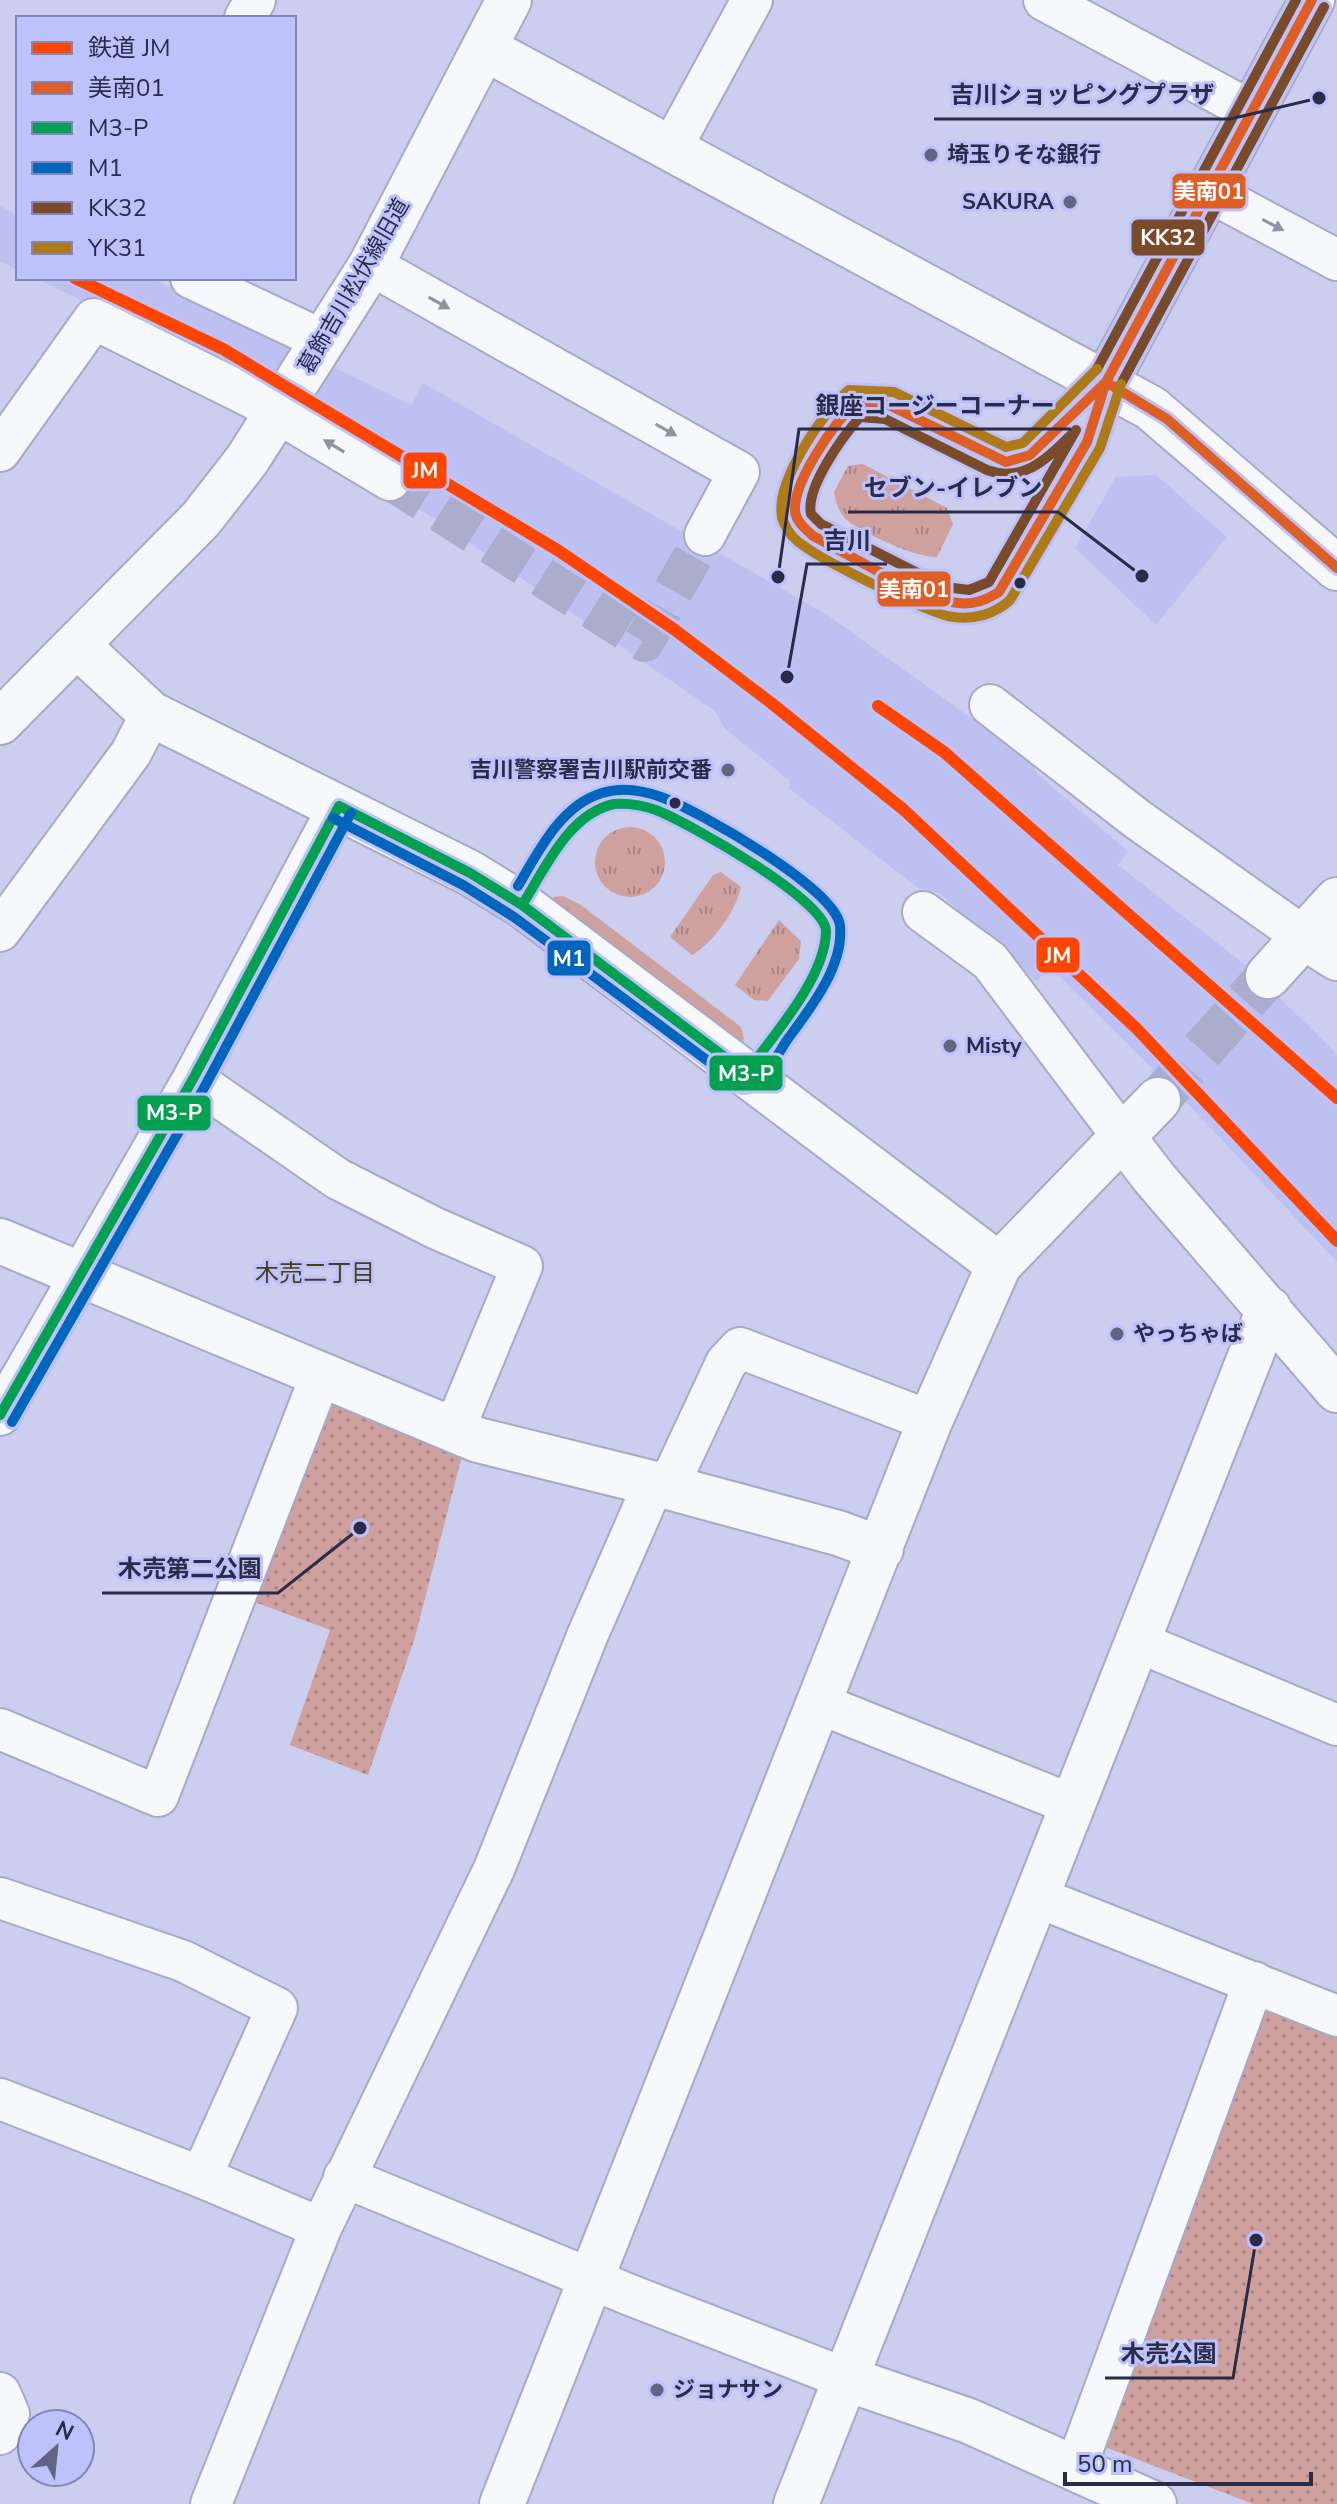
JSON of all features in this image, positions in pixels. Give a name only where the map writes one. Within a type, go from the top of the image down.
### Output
[{"type":"street","name":"葛飾吉川松伏線旧道","points":[[0,722],[201,519],[279,413],[371,265],[509,0]]},
{"type":"street","points":[[672,147],[752,0]]},
{"type":"street","points":[[1044,0],[1251,111]]},
{"type":"street","points":[[1106,382],[1312,0]]},
{"type":"street","points":[[484,48],[1106,382],[1167,419],[1337,568]]},
{"type":"street","points":[[1208,191],[1337,260]]},
{"type":"street","points":[[371,265],[739,472],[705,535]]},
{"type":"street","points":[[195,280],[324,341]]},
{"type":"street","points":[[0,451],[94,319],[279,413],[390,480]]},
{"type":"street","points":[[77,645],[151,714],[470,873],[522,905],[999,1265]]},
{"type":"street","points":[[990,705],[1137,819],[1320,947]]},
{"type":"street","points":[[0,931],[131,753],[151,714]]},
{"type":"street","points":[[0,1415],[193,1079],[339,806]]},
{"type":"street","points":[[1268,976],[1320,947],[1337,900]]},
{"type":"street","points":[[923,912],[990,961],[1155,1179],[1337,1390]]},
{"type":"street","points":[[193,1079],[338,1179],[435,1228],[522,1266],[454,1430]]},
{"type":"street","points":[[502,2504],[930,1421],[999,1265],[1158,1100]]},
{"type":"street","points":[[0,1241],[478,1440],[661,1485],[838,1533],[881,1549]]},
{"type":"street","points":[[796,2504],[1269,1309]]},
{"type":"street","points":[[211,2504],[321,2228],[494,1869],[588,1634],[661,1485],[726,1363],[740,1348],[930,1421]]},
{"type":"street","points":[[0,1729],[158,1796],[321,1375]]},
{"type":"street","points":[[1138,1642],[1337,1725]]},
{"type":"street","points":[[820,1704],[1073,1805]]},
{"type":"street","points":[[1037,1897],[1337,2016]]},
{"type":"street","points":[[0,1898],[183,1961],[277,2008],[201,2177]]},
{"type":"street","points":[[1075,2470],[1254,1982]]},
{"type":"street","points":[[0,2099],[201,2177],[321,2228]]},
{"type":"street","points":[[344,2177],[847,2379],[969,2421],[1154,2504]]},
{"type":"street","points":[[0,2393],[9,2414],[0,2434]]},
{"type":"shaded area","points":[[0,206],[16,214],[16,269],[0,261]]},
{"type":"shaded area","points":[[39,280],[155,280],[411,405],[423,383],[829,616],[1031,761],[1038,775],[1128,851],[1118,865],[1248,967],[1337,1054],[1337,1262],[1191,1107],[1051,968],[1036,981],[940,893],[918,888],[789,788],[790,781],[725,729],[715,711],[454,532],[158,337]]},
{"type":"shaded area","points":[[1156,475],[1227,537],[1156,625],[1075,548],[1116,477]]},
{"type":"green space","points":[[863,464],[947,508],[953,524],[937,557],[917,554],[891,544],[842,515],[834,492],[848,466]]},
{"type":"green space","points":[[630,827],[649,833],[659,843],[665,862],[659,881],[649,891],[630,897],[611,891],[601,881],[595,862],[601,843],[611,833]]},
{"type":"green space","points":[[721,872],[741,887],[738,896],[729,916],[715,935],[692,955],[670,937],[713,875]]},
{"type":"green space","points":[[563,896],[581,905],[741,1027],[744,1039],[741,1043],[550,902],[554,897]]},
{"type":"green space","points":[[779,920],[801,941],[799,959],[768,1001],[754,1000],[735,985]]},
{"type":"green space","points":[[337,1399],[462,1456],[415,1637],[368,1775],[290,1745],[330,1630],[252,1601],[320,1405]]},
{"type":"green space","points":[[1265,2007],[1337,2036],[1337,2504],[1253,2504],[1097,2444]]},
{"type":"tunnel","points":[[390,480],[644,642],[705,535]]},
{"type":"tunnel","points":[[1158,1100],[1268,976]]},
{"type":"rail line","name":"JM","points":[[79,280],[223,349],[559,551],[675,630],[770,702],[904,810],[1137,1029],[1337,1241]]},
{"type":"rail line","name":"JM","points":[[878,706],[944,752],[1337,1098]]},
{"type":"transit line","name":"KK32","points":[[1097,369],[1296,0]]},
{"type":"transit line","name":"美南01","points":[[1106,382],[1312,0]]},
{"type":"transit line","name":"KK32","points":[[1121,384],[1324,7]]},
{"type":"transit line","name":"YK31","points":[[1097,369],[1023,443],[1006,447],[894,392],[849,390],[813,433],[791,472],[781,509],[784,523],[795,539],[816,554],[923,607],[961,618],[991,612],[1010,600],[1100,448],[1121,384]]},
{"type":"transit line","name":"美南01","points":[[1106,382],[1087,442],[999,592],[985,600],[958,603],[925,594],[813,536],[797,519],[796,499],[808,469],[826,438],[855,403],[889,405],[1006,462],[1030,455],[1106,382]]},
{"type":"transit line","name":"美南01","points":[[1106,382],[1167,419],[1337,568]]},
{"type":"transit line","name":"KK32","points":[[860,417],[885,419],[987,470],[1001,473],[1014,473],[1036,465],[1076,430],[989,582],[969,590],[945,587],[821,524],[811,514],[819,477],[835,449],[860,417]]},
{"type":"transit line","name":"M1","points":[[333,818],[463,885],[514,917],[743,1087],[750,1086],[763,1076],[814,1002],[831,972],[840,941],[840,926],[833,910],[792,872],[704,817],[661,797],[639,791],[602,793],[574,808],[552,831],[518,886]]},
{"type":"transit line","name":"M3-P","points":[[614,804],[651,808],[696,830],[753,863],[804,901],[820,917],[826,931],[824,949],[808,987],[746,1073],[522,905],[571,831],[583,819],[614,804]]},
{"type":"transit line","name":"M3-P","points":[[339,806],[470,873],[522,905]]},
{"type":"transit line","name":"M3-P","points":[[0,1415],[193,1079],[339,806]]},
{"type":"transit line","name":"M1","points":[[12,1422],[205,1086],[351,813]]},
{"type":"place","name":"吉川ショッピングプラザ","points":[[1319,98]]},
{"type":"place","name":"埼玉りそな銀行","points":[[931,155]]},
{"type":"place","name":"SAKURA","points":[[1070,202]]},
{"type":"place","name":"セブン-イレブン","points":[[1142,576]]},
{"type":"place","name":"銀座コージーコーナー","points":[[778,577]]},
{"type":"place","name":"吉川","points":[[787,677]]},
{"type":"place","name":"吉川警察署吉川駅前交番","points":[[728,770]]},
{"type":"place","name":"Misty","points":[[950,1046]]},
{"type":"place","name":"やっちゃば","points":[[1117,1334]]},
{"type":"place","name":"木売第二公園","points":[[360,1528]]},
{"type":"place","name":"木売公園","points":[[1256,2240]]},
{"type":"place","name":"ジョナサン","points":[[657,2390]]},
{"type":"district","name":"木売二丁目","points":[[315,1273]]}]
